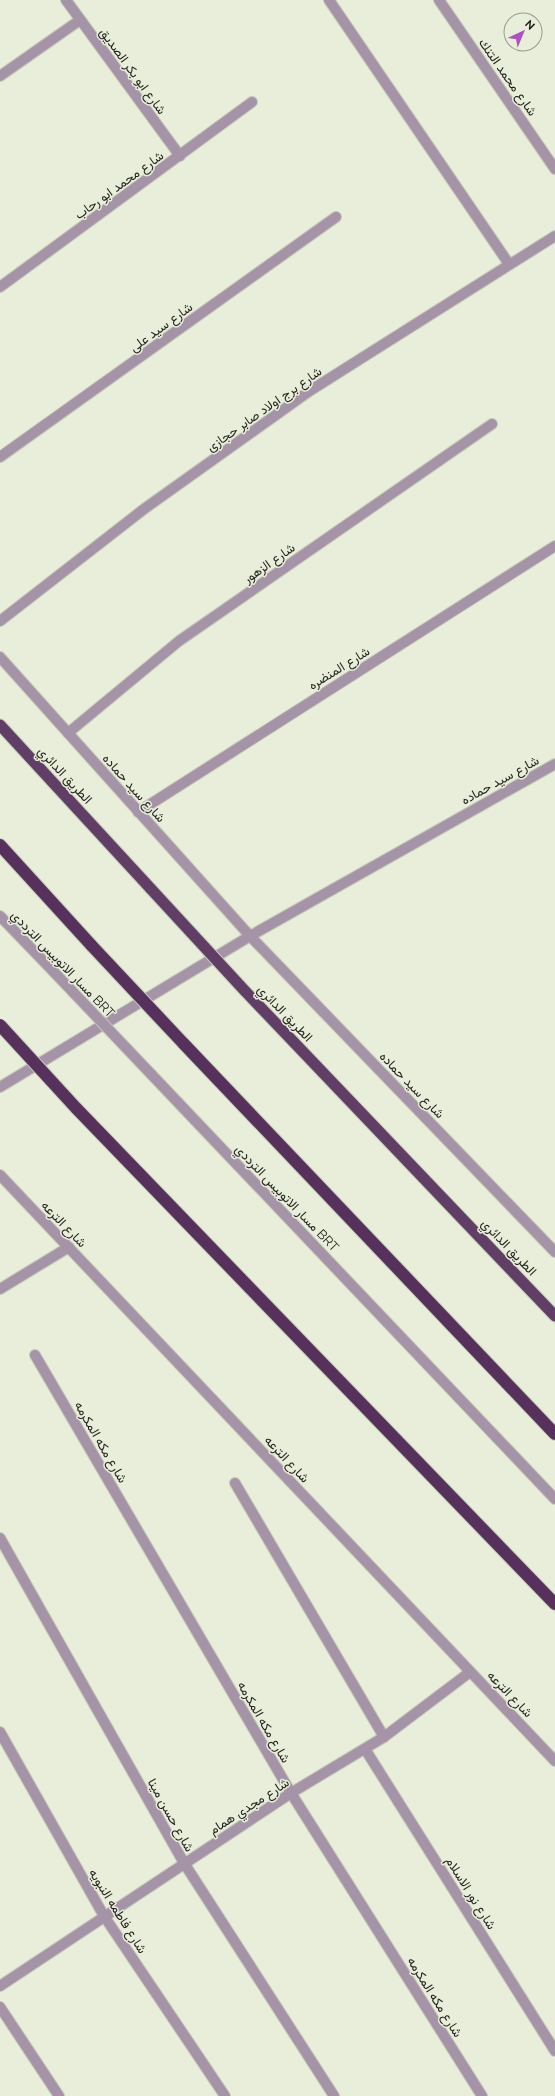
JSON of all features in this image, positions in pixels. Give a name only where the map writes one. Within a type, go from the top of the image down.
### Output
[{"type":"highway","name":"الطريق الدائري","points":[[0,725],[245,991],[555,1316]]},
{"type":"highway","points":[[0,845],[183,1043],[555,1434]]},
{"type":"highway","points":[[0,1025],[76,1108],[555,1604]]},
{"type":"street","name":"شارع ابو بكر الصديق","points":[[66,0],[180,156]]},
{"type":"street","points":[[329,0],[509,264]]},
{"type":"street","name":"شارع محمد التنك","points":[[439,0],[555,168]]},
{"type":"street","points":[[0,76],[80,20]]},
{"type":"street","name":"شارع محمد ابو رحاب","points":[[0,287],[252,102]]},
{"type":"street","name":"شارع سيد على","points":[[0,457],[336,217]]},
{"type":"street","name":"شارع برج اولاد صابر حجازى","points":[[0,621],[144,509],[301,397],[555,236]]},
{"type":"street","name":"شارع الزهور","points":[[68,733],[179,641],[492,424]]},
{"type":"street","name":"شارع المنضره","points":[[138,812],[555,546]]},
{"type":"street","name":"شارع سيد حماده","points":[[0,657],[250,936],[555,1252]]},
{"type":"street","name":"شارع سيد حماده","points":[[0,1087],[250,936],[555,764]]},
{"type":"street","name":"مسار الاتوبيس الترددي BRT","points":[[0,916],[555,1499]]},
{"type":"street","name":"شارع الترعه","points":[[0,1175],[555,1760]]},
{"type":"street","points":[[0,1289],[69,1247]]},
{"type":"street","name":"شارع مكه المكرمه","points":[[35,1355],[290,1793],[482,2096]]},
{"type":"street","points":[[235,1483],[384,1737]]},
{"type":"street","name":"شارع حسن مينا","points":[[0,1538],[184,1864],[334,2096]]},
{"type":"street","name":"شارع مجدي همام","points":[[0,1986],[290,1793],[384,1737],[470,1672]]},
{"type":"street","name":"شارع فاطمه النبويه","points":[[0,1732],[104,1916],[225,2096]]},
{"type":"street","name":"شارع نور الاسلام","points":[[366,1749],[555,2051]]},
{"type":"street","points":[[0,2007],[59,2096]]}]
